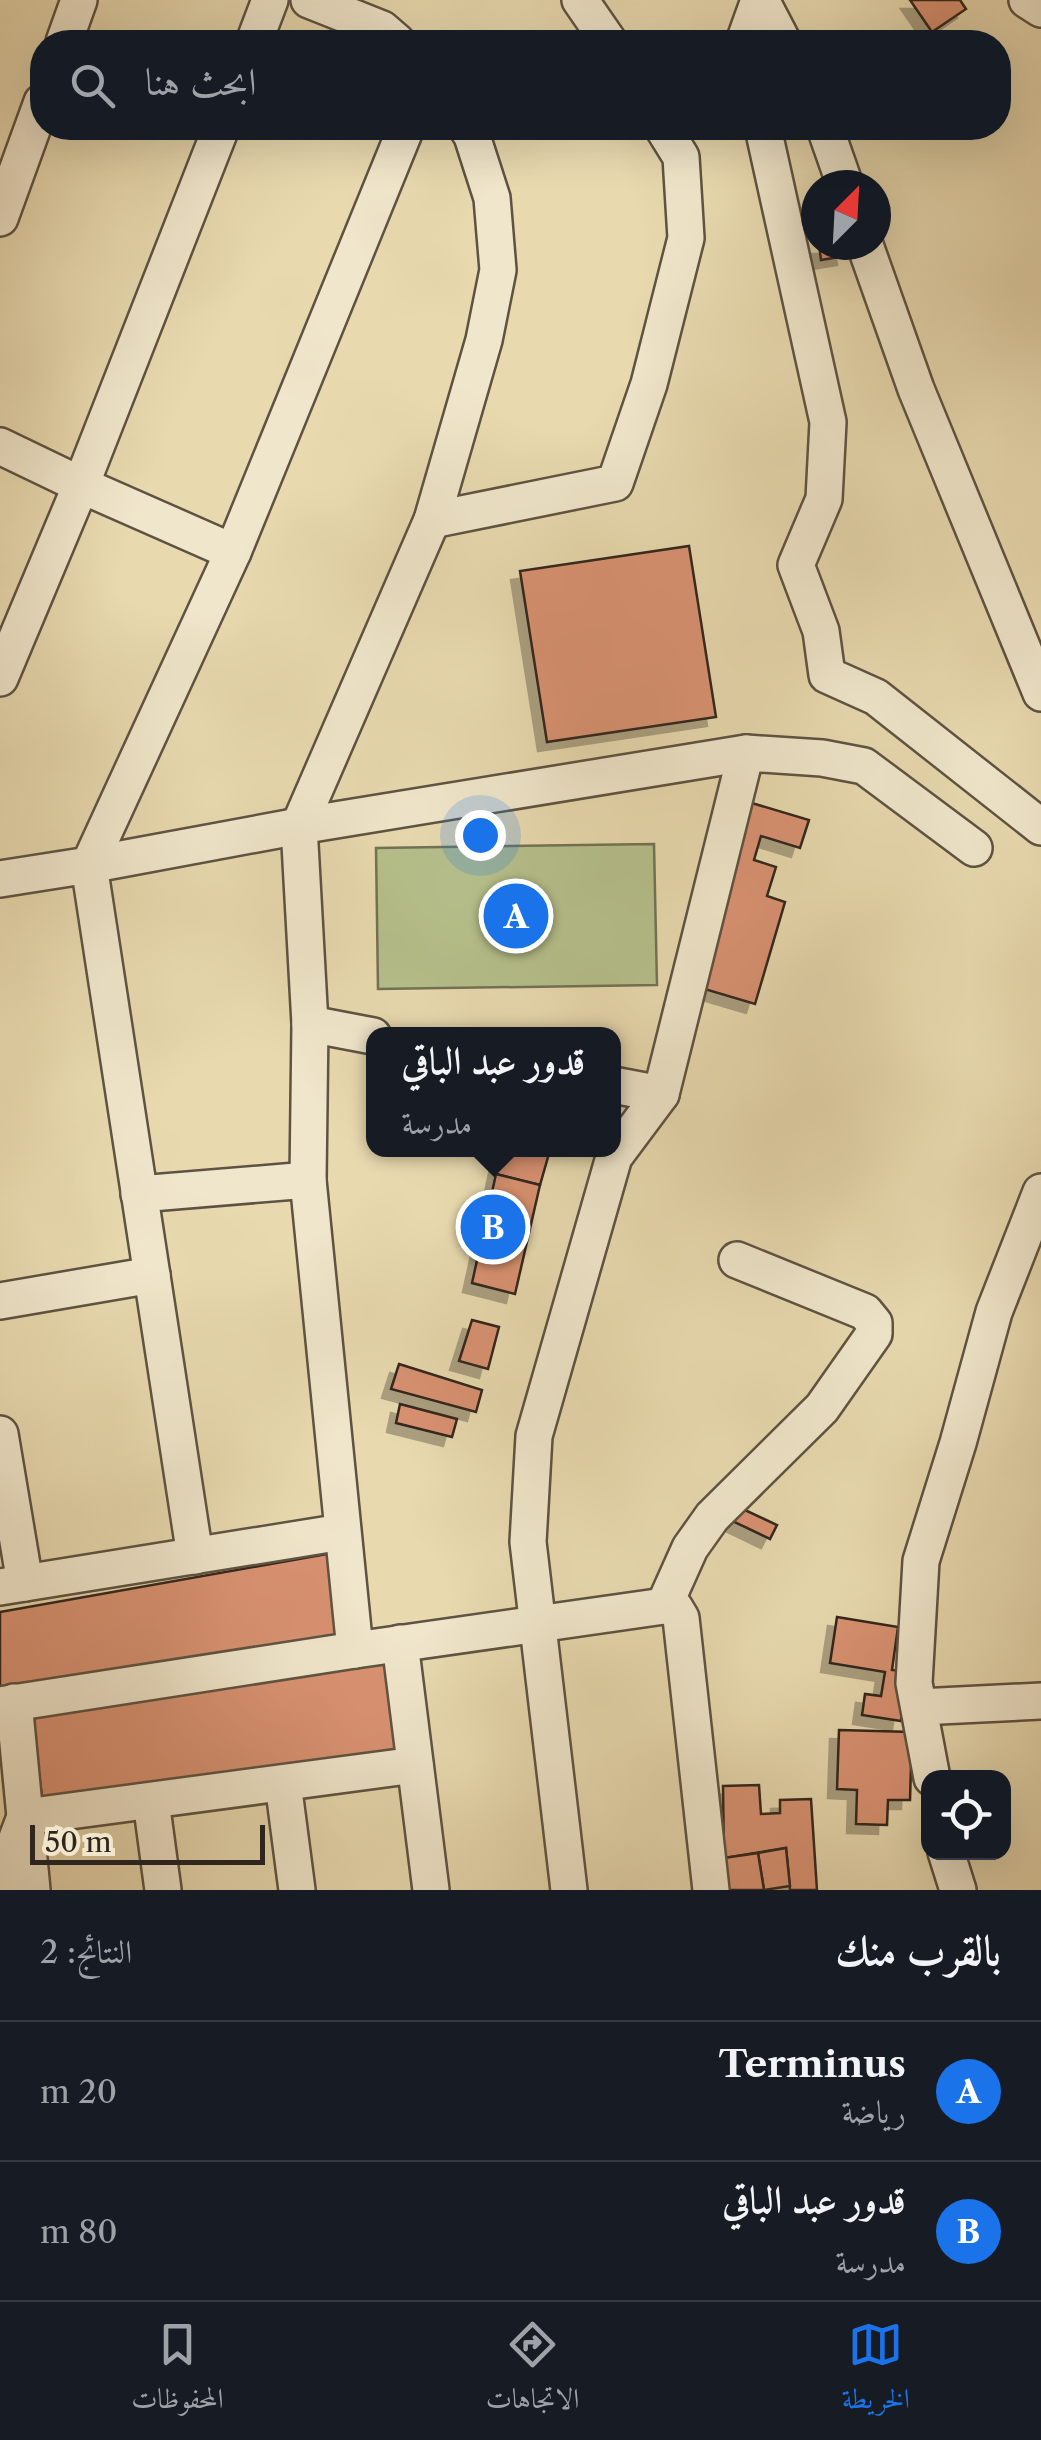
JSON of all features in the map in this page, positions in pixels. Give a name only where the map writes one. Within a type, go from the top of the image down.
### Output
[{"type":"street","points":[[68,30],[79,0]]},
{"type":"street","points":[[259,30],[270,0]]},
{"type":"street","points":[[309,0],[382,30]]},
{"type":"street","points":[[580,0],[601,30]]},
{"type":"street","points":[[749,30],[760,0]]},
{"type":"street","points":[[760,0],[776,30]]},
{"type":"street","points":[[1027,0],[1041,9]]},
{"type":"street","points":[[2,206],[30,133]]},
{"type":"street","points":[[0,678],[81,485],[216,140]]},
{"type":"street","points":[[195,1556],[89,865],[233,552],[401,140]]},
{"type":"street","points":[[355,1650],[308,1180],[310,1024],[299,826],[432,520],[484,340],[498,270],[492,198],[473,140]]},
{"type":"street","points":[[432,520],[615,483],[649,384],[686,238],[680,156],[670,140]]},
{"type":"street","points":[[765,140],[828,422],[824,499],[796,565],[820,631],[827,675],[876,697],[1041,827]]},
{"type":"street","points":[[829,140],[840,170]]},
{"type":"street","points":[[870,260],[916,389],[1041,693]]},
{"type":"street","points":[[0,446],[233,552]]},
{"type":"street","points":[[621,1147],[661,1094],[746,753]]},
{"type":"street","points":[[0,878],[746,753],[822,758],[864,766],[974,848]]},
{"type":"street","points":[[310,1024],[366,1035]]},
{"type":"street","points":[[621,1086],[661,1094]]},
{"type":"street","points":[[569,1890],[528,1542],[534,1436],[614,1157]]},
{"type":"street","points":[[139,1194],[308,1180]]},
{"type":"street","points":[[931,1770],[914,1683],[921,1561],[994,1312],[1041,1192]]},
{"type":"street","points":[[664,1606],[690,1548],[712,1517],[822,1408],[874,1334],[874,1322],[865,1312],[737,1260]]},
{"type":"street","points":[[0,1301],[152,1276]]},
{"type":"street","points":[[0,1434],[12,1585],[342,1532]]},
{"type":"street","points":[[32,1890],[7,1704],[664,1606],[675,1608],[681,1618],[711,1890]]},
{"type":"street","points":[[400,1644],[431,1890]]},
{"type":"street","points":[[919,1707],[1041,1700]]},
{"type":"street","points":[[25,1817],[415,1765]]},
{"type":"street","points":[[284,1783],[297,1890]]},
{"type":"street","points":[[152,1800],[163,1890]]},
{"type":"street","points":[[0,1883],[25,1817]]},
{"type":"street","points":[[949,1860],[958,1890]]},
{"type":"green space","points":[[654,844],[657,985],[378,989],[376,848]]},
{"type":"building","points":[[910,0],[960,0],[966,9],[931,30]]},
{"type":"building","points":[[689,546],[716,717],[547,742],[520,571]]},
{"type":"building","points":[[745,801],[809,820],[800,848],[761,836],[754,860],[776,867],[767,896],[785,902],[755,1004],[691,985]]},
{"type":"building","points":[[500,1157],[548,1157],[540,1185],[496,1174]]},
{"type":"building","points":[[496,1174],[540,1185],[515,1294],[472,1283]]},
{"type":"building","points":[[472,1320],[499,1327],[488,1369],[459,1361]]},
{"type":"building","points":[[399,1364],[482,1390],[476,1412],[391,1389]]},
{"type":"building","points":[[400,1404],[457,1419],[452,1437],[396,1423]]},
{"type":"building","points":[[732,1504],[777,1525],[770,1539],[726,1518]]},
{"type":"building","points":[[327,1554],[343,1639],[0,1700],[0,1612]]},
{"type":"building","points":[[837,1617],[898,1627],[892,1670],[908,1672],[901,1721],[862,1715],[865,1694],[881,1696],[885,1672],[830,1663]]},
{"type":"building","points":[[389,1663],[403,1760],[44,1807],[28,1711]]},
{"type":"building","points":[[839,1730],[912,1732],[910,1800],[888,1800],[887,1825],[856,1824],[857,1790],[837,1789]]},
{"type":"building","points":[[759,1785],[761,1814],[780,1813],[780,1800],[811,1799],[817,1890],[790,1890],[786,1848],[724,1858],[723,1786]]},
{"type":"building","points":[[786,1848],[790,1886],[764,1890],[758,1853]]},
{"type":"building","points":[[758,1853],[764,1890],[728,1890],[724,1858]]},
{"type":"place","name":"Terminus","points":[[516,916]]},
{"type":"place","name":"قدور عبد الباقي","points":[[493,1227]]}]
